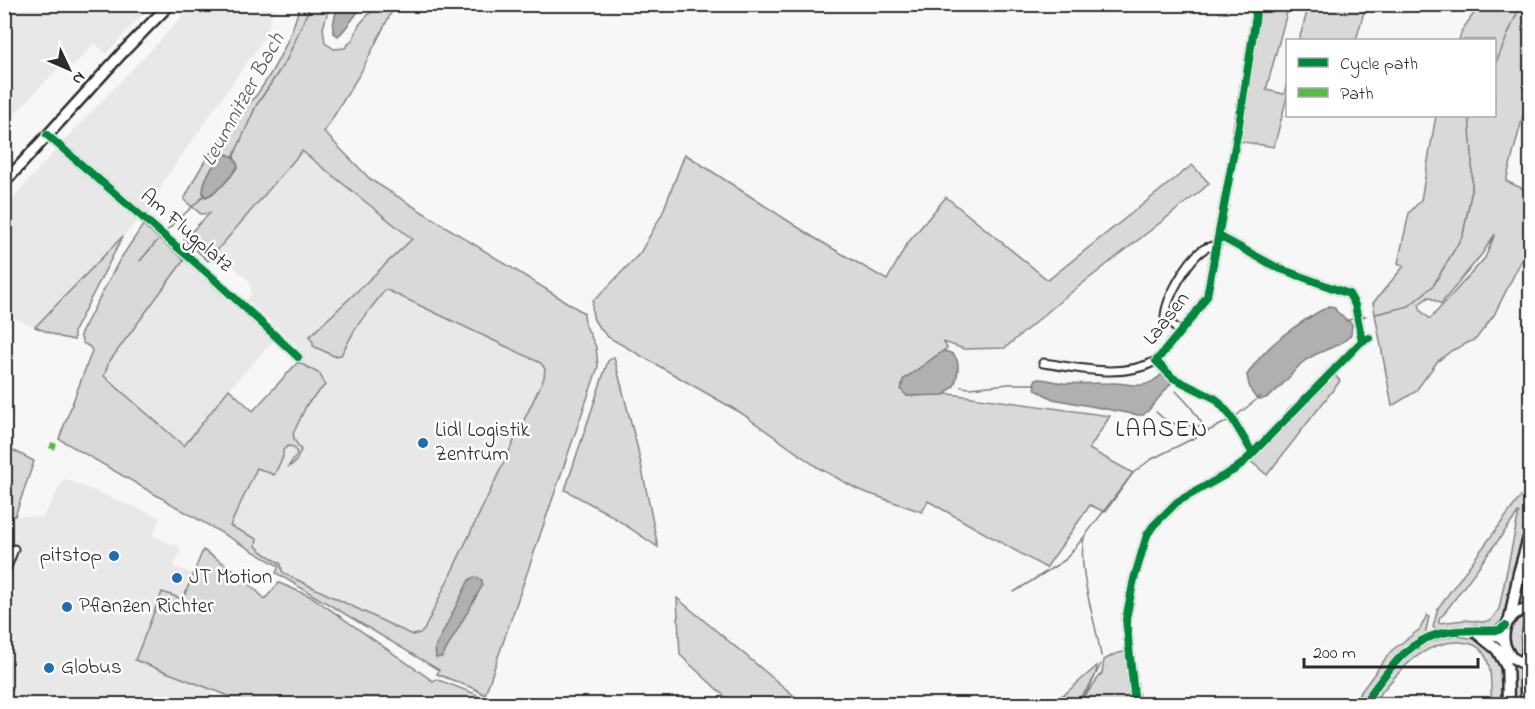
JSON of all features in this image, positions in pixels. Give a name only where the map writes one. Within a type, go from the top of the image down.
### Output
[{"type":"highway","points":[[1510,620],[1519,573],[1530,534]]},
{"type":"highway","points":[[1526,705],[1530,618]]},
{"type":"highway","points":[[1476,632],[1497,649],[1507,668]]},
{"type":"highway","points":[[1508,650],[1508,705]]},
{"type":"main road","points":[[4,183],[170,4]]},
{"type":"main road","points":[[1530,609],[1510,620],[1508,650],[1520,662],[1530,665]]},
{"type":"street","name":"Laasen","points":[[1042,363],[1099,371],[1145,366],[1156,360],[1207,296],[1256,15],[1252,4]]},
{"type":"street","name":"Am Flugplatz","points":[[47,135],[212,277],[298,357]]},
{"type":"street","points":[[1135,705],[1126,620],[1134,579],[1147,535],[1177,502],[1234,471],[1365,340],[1355,304],[1349,294],[1278,268],[1219,236]]},
{"type":"street","name":"Laasen","points":[[1180,332],[1166,318],[1165,309],[1195,256],[1205,248],[1217,245]]},
{"type":"street","name":"Laasen","points":[[1156,360],[1173,378],[1215,399],[1230,415],[1252,452]]},
{"type":"street","points":[[4,575],[14,549]]},
{"type":"street","points":[[1363,705],[1394,662],[1417,643],[1447,632],[1499,630],[1510,620]]},
{"type":"street","points":[[1476,632],[1498,637],[1508,650]]},
{"type":"shaded area","points":[[269,4],[273,9],[267,34],[163,182],[149,216],[189,249],[296,349],[298,347],[247,300],[251,294],[250,281],[233,266],[208,261],[302,151],[413,239],[579,328],[439,670],[276,573],[280,566],[192,515],[315,376],[274,340],[229,389],[184,446],[104,375],[109,362],[184,260],[138,221],[35,327],[5,314],[5,207],[70,134],[194,5]]},
{"type":"shaded area","points":[[4,5],[154,5],[106,54],[95,43],[73,66],[67,61],[62,64],[5,124]]},
{"type":"shaded area","points":[[300,5],[330,5],[323,28],[325,43],[334,49],[345,48],[353,39],[359,25],[377,5],[395,5],[361,72],[324,132],[371,180],[584,313],[585,324],[596,347],[598,367],[485,695],[437,674],[439,670],[276,573],[279,566],[59,439],[92,351],[83,343],[80,335],[119,261],[143,225],[184,260],[109,362],[104,376],[184,446],[229,389],[253,411],[298,362],[320,374],[325,385],[307,404],[293,434],[301,450],[295,463],[288,467],[297,454],[294,447],[288,446],[283,450],[283,457],[274,475],[257,468],[230,526],[257,539],[256,546],[281,564],[282,571],[287,575],[412,635],[424,630],[544,378],[545,369],[541,363],[387,290],[357,326],[341,355],[334,356],[313,346],[309,337],[412,239],[302,151],[208,261],[184,239],[210,213],[201,214],[184,200],[199,170],[217,143],[265,83],[293,28]],"holes":[[[226,154],[234,157],[216,192],[206,197],[203,193],[210,171]]]},
{"type":"shaded area","points":[[338,5],[364,5],[338,36],[333,32],[333,28]]},
{"type":"shaded area","points":[[1254,5],[1289,5],[1266,90],[1284,94],[1286,87],[1286,101],[1274,147],[1231,140]]},
{"type":"shaded area","points":[[1309,5],[1366,5],[1356,39],[1299,39]]},
{"type":"shaded area","points":[[1480,5],[1530,5],[1530,89],[1506,181],[1530,192],[1530,243],[1494,315],[1476,339],[1451,351],[1437,362],[1415,392],[1392,406],[1373,303],[1404,266],[1398,263],[1409,213],[1421,200],[1436,117],[1496,117],[1496,39],[1459,39],[1462,30]],"holes":[[[1495,234],[1485,258],[1430,319],[1421,311],[1419,304],[1429,297],[1441,304],[1482,254]]]},
{"type":"shaded area","points":[[226,154],[234,157],[238,166],[224,184],[206,197],[203,193],[207,176],[213,166]]},
{"type":"shaded area","points":[[685,154],[813,237],[887,280],[907,244],[946,197],[1048,280],[1192,165],[1209,183],[1202,190],[1064,298],[1005,348],[964,349],[944,342],[947,348],[903,380],[907,396],[950,394],[1110,416],[1089,449],[1133,473],[1105,512],[1090,505],[1046,568],[928,501],[922,512],[859,490],[817,467],[741,413],[608,337],[594,321],[593,300],[640,253],[662,214]]},
{"type":"shaded area","points":[[123,236],[74,331],[74,340],[35,327]]},
{"type":"shaded area","points":[[1329,306],[1334,307],[1352,324],[1351,335],[1346,340],[1302,363],[1272,394],[1264,399],[1257,398],[1251,391],[1247,375],[1255,364],[1284,335]]},
{"type":"shaded area","points":[[943,351],[954,355],[957,359],[958,369],[954,386],[944,395],[907,396],[901,390],[903,380]]},
{"type":"shaded area","points":[[614,357],[638,450],[658,547],[607,513],[565,490],[608,361]]},
{"type":"shaded area","points":[[1162,374],[1173,381],[1143,415],[1053,399],[1036,390],[1034,384],[1036,379],[1039,379],[1063,383],[1143,385]]},
{"type":"shaded area","points":[[1334,374],[1340,381],[1267,475],[1249,460],[1299,412]]},
{"type":"shaded area","points":[[5,446],[34,461],[15,516],[5,515]]},
{"type":"shaded area","points":[[64,479],[160,517],[153,536],[181,548],[174,567],[193,574],[183,599],[162,592],[136,660],[213,690],[207,704],[5,704],[5,515],[43,517]]},
{"type":"shaded area","points":[[1530,484],[1530,524],[1503,621],[1492,627],[1436,630],[1433,627],[1438,608]],"holes":[[[1519,512],[1499,609],[1491,620],[1483,622],[1465,620],[1439,623],[1439,618]]]},
{"type":"shaded area","points":[[203,550],[236,571],[265,599],[279,583],[312,597],[433,681],[436,679],[476,694],[482,704],[228,704],[229,696],[135,660],[162,592],[183,599]]},
{"type":"shaded area","points":[[1530,553],[1529,604],[1517,607]]},
{"type":"shaded area","points":[[474,577],[482,580],[482,586],[442,657],[436,658],[435,648],[469,580]]},
{"type":"shaded area","points":[[677,598],[804,704],[733,704],[680,655]]},
{"type":"shaded area","points":[[1427,615],[1429,617],[1425,635],[1414,641],[1396,657],[1359,704],[1352,704],[1391,651],[1420,629]]},
{"type":"shaded area","points":[[1525,615],[1524,627],[1520,636],[1522,656],[1511,647],[1508,635],[1513,623]]},
{"type":"shaded area","points":[[1458,636],[1482,641],[1495,653],[1500,670],[1501,704],[1492,704],[1490,672],[1484,654],[1474,645],[1460,642],[1433,647],[1421,654],[1399,672],[1372,704],[1368,704],[1396,669],[1416,650],[1442,638]]},
{"type":"shaded area","points":[[1128,651],[1133,704],[1079,704],[1102,673],[1104,660]]},
{"type":"shaded area","points":[[1511,662],[1521,667],[1521,704],[1512,704]]},
{"type":"shaded area","points":[[1097,666],[1092,682],[1074,704],[1048,704],[1066,693]]},
{"type":"waterway","name":"Leumnitzer Bach","points":[[233,158],[256,106],[287,59],[311,4]]},
{"type":"waterway","points":[[1496,62],[1521,4]]},
{"type":"waterway","points":[[1376,314],[1409,306],[1433,286],[1463,235],[1472,189],[1469,117]]},
{"type":"waterway","name":"Leumnitzer Bach","points":[[168,229],[205,195]]},
{"type":"waterway","name":"Leumnitzer Bach","points":[[140,261],[157,241]]},
{"type":"waterway","points":[[1361,317],[1366,316]]},
{"type":"waterway","points":[[1346,321],[1355,318]]},
{"type":"waterway","points":[[961,387],[1035,384]]},
{"type":"waterway","points":[[1176,391],[1203,425]]},
{"type":"waterway","points":[[1236,416],[1261,396]]},
{"type":"waterway","points":[[1156,412],[1172,423],[1183,426],[1203,426],[1208,431]]},
{"type":"waterway","points":[[1101,656],[1085,581],[1084,537],[1133,473],[1150,460],[1228,421]]},
{"type":"waterway","points":[[1014,592],[1065,560],[1083,538]]},
{"type":"waterway","points":[[1076,704],[1088,690],[1101,664]]},
{"type":"marked path","points":[[52,449],[54,443]]},
{"type":"cycle path","points":[[1252,4],[1256,15],[1239,125],[1207,296],[1156,361],[1173,378],[1216,399],[1230,415],[1252,452]]},
{"type":"cycle path","points":[[47,135],[212,277],[298,357]]},
{"type":"cycle path","points":[[1219,236],[1278,268],[1349,294],[1355,305],[1362,341]]},
{"type":"cycle path","points":[[1135,704],[1126,619],[1134,579],[1147,535],[1177,502],[1244,462],[1362,341],[1369,338]]},
{"type":"cycle path","points":[[1363,704],[1389,669],[1420,641],[1448,632],[1499,630],[1505,626]]},
{"type":"place","name":"Lidl Logistik Zentrum","points":[[423,443]]},
{"type":"place","name":"pitstop","points":[[114,556]]},
{"type":"place","name":"JT Motion","points":[[177,578]]},
{"type":"place","name":"Pflanzen Richter","points":[[67,607]]},
{"type":"place","name":"Globus","points":[[49,668]]},
{"type":"district","name":"LAASEN","points":[[1162,430]]}]
